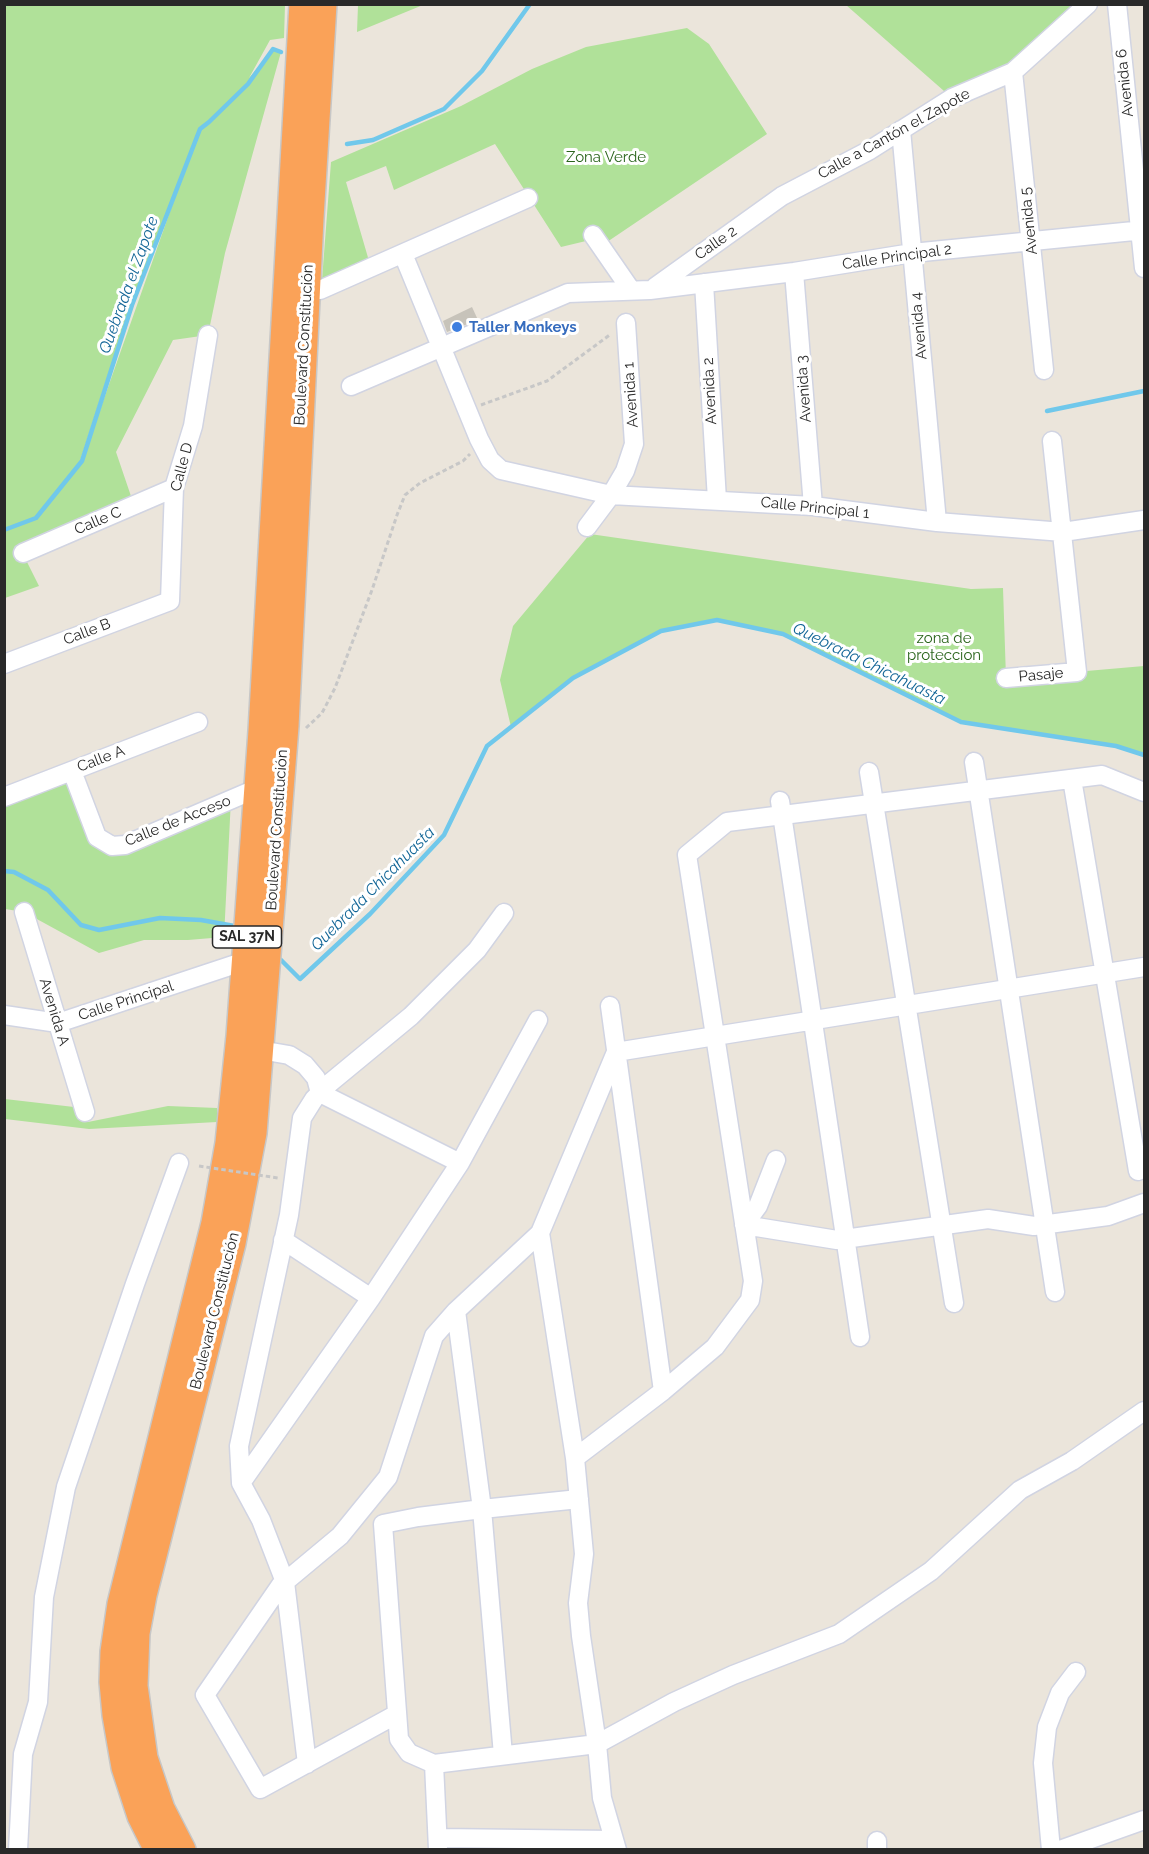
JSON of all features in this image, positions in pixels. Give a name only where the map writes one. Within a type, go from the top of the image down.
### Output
[{"type":"highway","name":"Boulevard Constitución","points":[[158,1850],[141,1816],[124,1767],[115,1706],[114,1652],[121,1604],[215,1223],[229,1143],[240,1036],[258,788],[303,4]]},
{"type":"highway","name":"Boulevard Constitución","points":[[182,1850],[161,1809],[144,1758],[134,1686],[135,1633],[232,1243],[253,1133],[283,746],[323,4]]},
{"type":"street","name":"Calle a Cantón el Zapote","points":[[782,196],[870,150],[952,98],[1013,72],[1088,4]]},
{"type":"street","name":"Avenida 6","points":[[1117,4],[1143,230],[1144,268]]},
{"type":"street","name":"Avenida 5","points":[[1013,72],[1044,370]]},
{"type":"street","name":"Avenida 4","points":[[901,130],[937,522]]},
{"type":"street","name":"Calle 2","points":[[650,290],[782,196]]},
{"type":"street","points":[[321,290],[528,198]]},
{"type":"street","name":"Calle Principal 2","points":[[351,386],[568,293],[650,290],[795,272],[912,253],[1143,230]]},
{"type":"street","points":[[593,235],[631,290]]},
{"type":"street","points":[[403,254],[479,439]]},
{"type":"street","name":"Avenida 3","points":[[795,272],[813,506]]},
{"type":"street","name":"Avenida 2","points":[[704,283],[717,500]]},
{"type":"street","name":"Avenida 1","points":[[587,527],[611,495],[625,471],[634,444],[627,323]]},
{"type":"street","name":"Calle D","points":[[170,601],[174,488],[193,426],[208,335]]},
{"type":"street","name":"Calle Principal 1","points":[[479,439],[490,460],[501,470],[611,495],[813,506],[937,522],[1063,532],[1144,520]]},
{"type":"street","points":[[1052,441],[1063,532]]},
{"type":"street","name":"Calle C","points":[[22,554],[174,488]]},
{"type":"street","name":"Pasaje","points":[[1006,678],[1077,672],[1063,532]]},
{"type":"street","name":"Calle B","points":[[4,664],[170,601]]},
{"type":"street","name":"Calle A","points":[[4,797],[198,722]]},
{"type":"street","points":[[974,762],[1055,1292]]},
{"type":"street","name":"Calle de Acceso","points":[[72,771],[97,837],[112,846],[125,845],[258,788]]},
{"type":"street","points":[[869,772],[954,1304]]},
{"type":"street","points":[[575,1458],[716,1347],[750,1300],[753,1281],[687,855],[727,822],[781,808],[874,803],[1102,775],[1144,792]]},
{"type":"street","points":[[1072,779],[1138,1171]]},
{"type":"street","points":[[781,808],[860,1336]]},
{"type":"street","name":"Avenida A","points":[[24,912],[85,1112]]},
{"type":"street","points":[[306,1764],[285,1582],[261,1520],[241,1483],[239,1446],[289,1215],[302,1119],[320,1093],[411,1016],[477,950],[504,913]]},
{"type":"street","name":"Calle Principal","points":[[4,1015],[58,1023],[245,962]]},
{"type":"street","points":[[616,1052],[1144,967]]},
{"type":"street","points":[[610,1006],[663,1391]]},
{"type":"street","points":[[241,1483],[371,1298],[460,1163],[538,1020]]},
{"type":"street","points":[[260,1050],[289,1055],[306,1065],[316,1078],[320,1093],[460,1163]]},
{"type":"street","points":[[397,1714],[260,1789],[205,1695],[280,1586],[340,1536],[388,1477],[434,1336],[456,1311],[540,1233],[616,1052]]},
{"type":"street","points":[[744,1225],[758,1206],[776,1160]]},
{"type":"street","points":[[18,1850],[23,1754],[38,1702],[44,1597],[66,1487],[179,1163]]},
{"type":"street","points":[[744,1225],[837,1240],[988,1220],[1034,1226],[1044,1225],[1107,1216],[1144,1203]]},
{"type":"street","points":[[434,1764],[438,1844],[615,1845],[602,1798],[597,1744],[585,1672],[578,1603],[584,1554],[575,1458],[540,1233]]},
{"type":"street","points":[[283,1240],[371,1298]]},
{"type":"street","points":[[456,1311],[482,1509],[503,1755]]},
{"type":"street","points":[[380,1487],[399,1739],[409,1753],[434,1764],[597,1744],[674,1702],[733,1675],[839,1634],[931,1571],[1020,1490],[1072,1461],[1144,1412]]},
{"type":"street","points":[[383,1524],[418,1517],[579,1499]]},
{"type":"street","points":[[1051,1850],[1043,1763],[1047,1727],[1060,1693],[1076,1672]]},
{"type":"street","points":[[1060,1850],[1144,1820]]},
{"type":"path","points":[[283,746],[322,713],[335,688],[405,495],[420,483],[463,460],[475,450],[479,439],[476,417],[479,406],[547,381],[627,323]]},
{"type":"path","points":[[199,1166],[278,1178]]},
{"type":"green space","points":[[358,4],[423,5],[357,32]]},
{"type":"green space","points":[[1081,4],[1007,66],[952,98],[846,5]]},
{"type":"green space","points":[[5,5],[285,5],[284,38],[270,40],[249,78],[273,49],[281,52],[225,253],[208,335],[173,340],[116,452],[134,505],[23,554],[39,586],[5,598]],"holes":[[[191,152],[82,461],[58,489],[80,461],[131,304]]]},
{"type":"green space","name":"Zona Verde","points":[[687,28],[709,44],[767,134],[607,242],[586,241],[561,247],[495,144],[394,190],[386,166],[346,182],[369,261],[322,280],[331,162],[461,106],[532,69],[586,47]]},
{"type":"green space","name":"zona de proteccion","points":[[590,534],[971,589],[1003,588],[1006,678],[1144,666],[1144,755],[1116,746],[961,722],[783,634],[717,620],[661,631],[573,678],[511,727],[500,680],[513,626]]},
{"type":"green space","points":[[72,771],[97,837],[112,846],[231,799],[224,937],[144,940],[99,953],[24,912],[5,909],[5,797]]},
{"type":"green space","points":[[5,1099],[74,1107],[85,1112],[88,1122],[168,1106],[217,1108],[217,1122],[89,1129],[5,1119]]},
{"type":"building","points":[[472,307],[478,320],[447,332],[443,321]]},
{"type":"waterway","name":"Quebrada el Zapote","points":[[347,144],[373,140],[444,109],[482,71],[530,4]]},
{"type":"waterway","name":"Quebrada el Zapote","points":[[4,530],[36,518],[82,461],[132,305],[200,129],[248,84],[273,49],[281,52]]},
{"type":"waterway","points":[[1047,411],[1144,391]]},
{"type":"waterway","name":"Quebrada Chicahuasta","points":[[281,960],[300,979],[370,914],[444,835],[487,746],[573,678],[661,631],[717,620],[783,634],[961,722],[1116,746],[1144,755]]},
{"type":"waterway","name":"Quebrada Chicahuasta","points":[[4,871],[14,872],[48,890],[81,925],[99,930],[160,918],[201,920],[240,927]]},
{"type":"place","name":"Taller Monkeys","points":[[457,327]]}]
